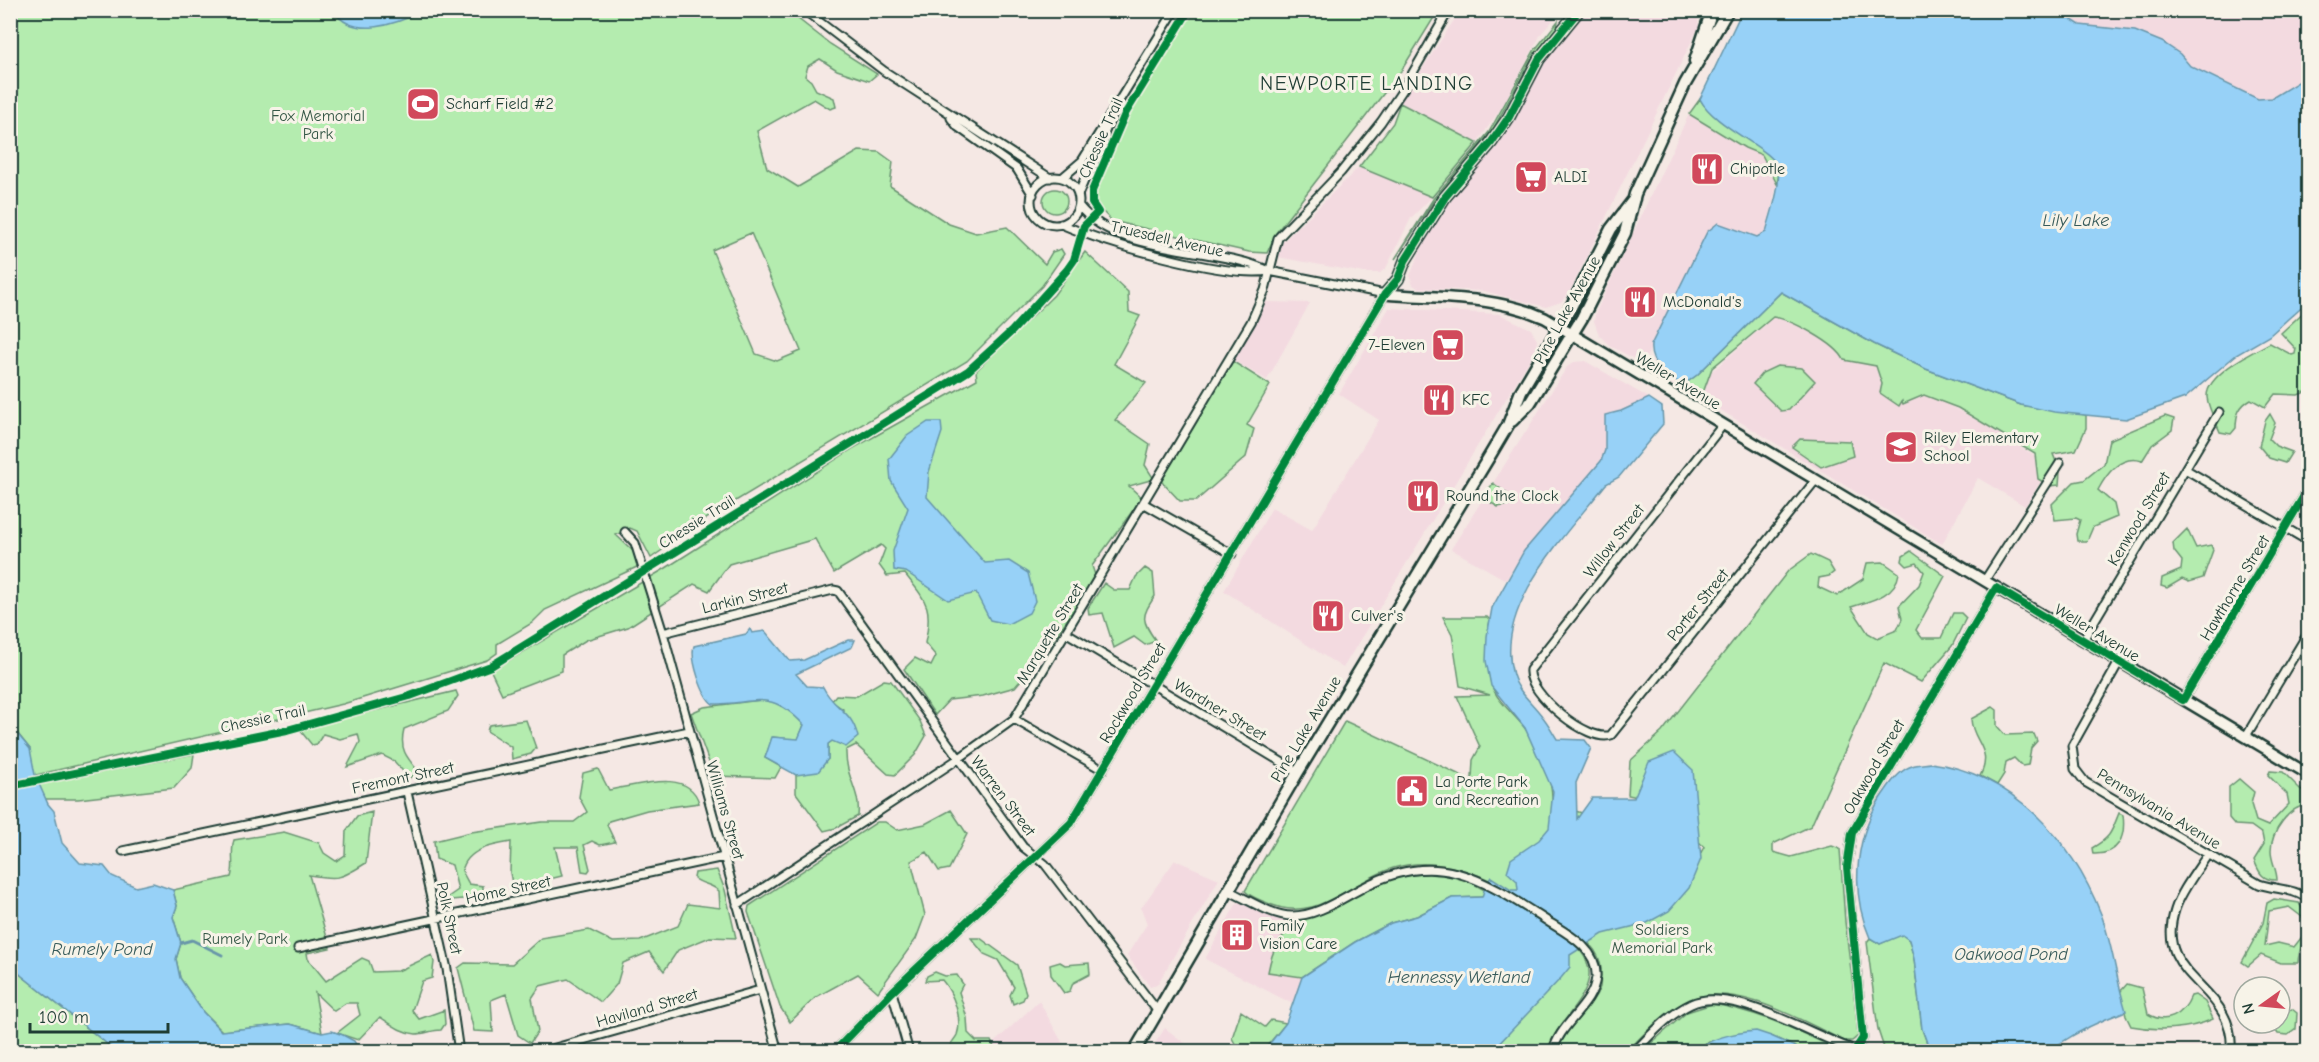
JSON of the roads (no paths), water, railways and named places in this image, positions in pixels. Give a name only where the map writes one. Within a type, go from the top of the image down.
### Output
[{"type":"main road","name":"Pine Lake Avenue","points":[[1689,78],[1712,10]]},
{"type":"main road","name":"Pine Lake Avenue","points":[[1508,425],[1530,403],[1572,334],[1625,233],[1634,199],[1689,78],[1725,11]]},
{"type":"main road","name":"Pine Lake Avenue","points":[[1134,1052],[1160,1013],[1298,772],[1508,425],[1521,391],[1611,229],[1634,199]]},
{"type":"street","points":[[804,10],[876,66],[950,116],[972,126],[1050,178]]},
{"type":"street","points":[[1062,178],[1082,161],[1175,10]]},
{"type":"street","name":"Marquette Street","points":[[737,905],[958,759],[1014,719],[1251,322],[1265,290],[1278,238],[1341,172],[1381,122],[1404,88],[1449,10]]},
{"type":"street","points":[[1386,294],[1398,279],[1405,261],[1445,197],[1491,143],[1509,117],[1539,59],[1579,10]]},
{"type":"street","points":[[950,116],[958,128],[1017,170],[1032,195],[1032,207],[1039,218],[1050,224],[1061,224],[1072,218],[1078,206],[1078,195],[1114,108]]},
{"type":"street","points":[[1032,195],[1039,184],[1050,178],[1062,178],[1072,184],[1078,195]]},
{"type":"street","name":"Truesdell Avenue","points":[[1078,206],[1090,220],[1101,228],[1194,253],[1255,264],[1269,271],[1386,294],[1489,300],[1512,305],[1559,326]]},
{"type":"street","name":"Truesdell Avenue","points":[[1061,224],[1081,233],[1170,257],[1254,273],[1269,271]]},
{"type":"street","name":"Rockwood Street","points":[[834,1052],[892,992],[1071,823],[1386,294]]},
{"type":"street","name":"Weller Avenue","points":[[1559,326],[1722,426],[1985,580],[2308,774]]},
{"type":"street","name":"Kenwood Street","points":[[2083,640],[2219,412]]},
{"type":"street","name":"Willow Street","points":[[1599,737],[1561,715],[1537,688],[1529,674],[1533,665],[1722,426]]},
{"type":"street","points":[[1985,580],[2060,463]]},
{"type":"street","points":[[2185,469],[2308,541]]},
{"type":"street","name":"Porter Street","points":[[1599,737],[1611,735],[1815,481]]},
{"type":"street","name":"Hawthorne Street","points":[[2183,699],[2308,489]]},
{"type":"street","points":[[1143,503],[1232,554]]},
{"type":"street","name":"Williams Street","points":[[625,532],[635,543],[646,575],[778,1052]]},
{"type":"street","name":"Oakwood Street","points":[[1857,1051],[1863,1038],[1847,867],[1852,833],[1996,588]]},
{"type":"street","name":"Larkin Street","points":[[663,633],[833,590]]},
{"type":"street","name":"Warren Street","points":[[833,590],[843,596],[1023,848],[1044,864],[1160,1013]]},
{"type":"street","name":"Wardner Street","points":[[1067,633],[1298,772]]},
{"type":"street","points":[[2246,736],[2308,633]]},
{"type":"street","name":"Pennsylvania Avenue","points":[[2119,662],[2072,746],[2075,769],[2085,782],[2259,884],[2275,890],[2296,892],[2308,900]]},
{"type":"street","points":[[1014,719],[1103,770]]},
{"type":"street","name":"Fremont Street","points":[[123,851],[689,731]]},
{"type":"street","name":"Polk Street","points":[[407,792],[436,919],[459,1052]]},
{"type":"street","points":[[2208,854],[2175,908],[2171,938],[2173,948],[2183,968],[2226,1015],[2232,1036],[2231,1052]]},
{"type":"street","name":"Home Street","points":[[298,948],[724,857]]},
{"type":"street","points":[[1229,891],[1290,916],[1316,912],[1386,877],[1418,868],[1457,872],[1486,884],[1584,946],[1595,962],[1594,987],[1558,1036],[1553,1052]]},
{"type":"street","name":"Haviland Street","points":[[541,1052],[760,990]]},
{"type":"street","points":[[892,992],[909,1052]]},
{"type":"street","points":[[1634,1052],[1664,1023],[1691,1004],[1718,999],[1742,1004],[1857,1051]]},
{"type":"water","points":[[334,11],[422,11],[400,21],[376,27],[364,27],[342,20]]},
{"type":"water","name":"Lily Lake","points":[[1742,11],[2058,11],[2080,25],[2135,31],[2162,42],[2180,54],[2190,66],[2258,99],[2272,98],[2308,76],[2308,301],[2269,336],[2236,355],[2185,398],[2126,419],[2054,412],[2021,405],[1926,369],[1874,344],[1781,292],[1697,375],[1683,385],[1665,374],[1656,364],[1651,345],[1707,232],[1718,223],[1757,237],[1766,232],[1777,192],[1779,175],[1774,161],[1718,119],[1700,99]]},
{"type":"water","name":"Hennessy Wetland","points":[[1649,398],[1662,407],[1663,424],[1619,477],[1606,484],[1537,572],[1523,597],[1514,623],[1510,649],[1513,675],[1518,687],[1557,739],[1585,740],[1591,748],[1576,783],[1577,819],[1592,798],[1634,798],[1649,762],[1674,752],[1693,770],[1701,859],[1689,888],[1669,911],[1647,923],[1603,934],[1570,955],[1570,967],[1492,1051],[1263,1052],[1286,1023],[1302,977],[1355,942],[1391,923],[1417,916],[1452,898],[1482,897],[1491,877],[1511,890],[1518,890],[1517,881],[1507,872],[1511,859],[1539,840],[1549,828],[1553,791],[1525,728],[1491,686],[1486,661],[1487,636],[1492,608],[1524,551],[1601,461],[1605,450],[1605,415],[1621,411]]},
{"type":"water","points":[[928,422],[941,422],[942,432],[929,472],[927,497],[985,563],[1009,561],[1028,573],[1035,601],[1029,613],[1008,624],[990,620],[976,593],[948,600],[906,572],[894,570],[893,551],[908,508],[891,481],[889,459],[907,436]]},
{"type":"water","points":[[750,629],[752,633],[765,631],[790,661],[804,660],[848,640],[855,640],[852,647],[796,674],[807,686],[823,687],[827,695],[847,714],[858,737],[846,747],[832,741],[828,744],[828,759],[818,772],[796,775],[765,758],[772,737],[798,739],[804,725],[792,713],[771,702],[713,704],[701,686],[695,668],[694,646],[746,634]]},
{"type":"water","name":"Rumely Pond","points":[[10,725],[30,749],[35,775],[48,804],[54,811],[62,843],[80,863],[104,866],[112,876],[136,887],[153,883],[173,890],[177,906],[173,917],[181,943],[176,959],[180,978],[203,1012],[221,1031],[290,1024],[322,1033],[332,1031],[343,1035],[354,1041],[360,1051],[116,1051],[10,965]]},
{"type":"water","name":"Oakwood Pond","points":[[1931,763],[1960,769],[1988,780],[2035,814],[2056,836],[2089,887],[2101,914],[2126,1011],[2067,1039],[2059,1044],[2059,1051],[1930,1051],[1922,1029],[1914,959],[1909,940],[1902,935],[1880,944],[1870,938],[1859,901],[1858,881],[1862,843],[1867,824],[1876,806],[1894,779],[1901,773],[1912,766]]},
{"type":"water","points":[[1756,1031],[1804,1051],[1692,1051],[1722,1037]]},
{"type":"waterway","points":[[181,943],[192,940],[222,955]]},
{"type":"place","name":"Scharf Field #2","points":[[423,104]]},
{"type":"place","name":"Chipotle","points":[[1707,169]]},
{"type":"place","name":"ALDI","points":[[1531,177]]},
{"type":"place","name":"McDonald's","points":[[1640,302]]},
{"type":"place","name":"7-Eleven","points":[[1448,345]]},
{"type":"place","name":"KFC","points":[[1439,400]]},
{"type":"place","name":"Riley Elementary School","points":[[1901,447]]},
{"type":"place","name":"Round the Clock","points":[[1423,496]]},
{"type":"place","name":"Culver's","points":[[1328,616]]},
{"type":"place","name":"La Porte Park and Recreation","points":[[1412,791]]},
{"type":"place","name":"Family Vision Care","points":[[1237,935]]},
{"type":"district","name":"NEWPORTE LANDING","points":[[1367,83]]},
{"type":"park label","name":"Fox Memorial Park","points":[[318,125]]},
{"type":"park label","name":"Rumely Park","points":[[245,939]]},
{"type":"park label","name":"Soldiers Memorial Park","points":[[1662,939]]}]
